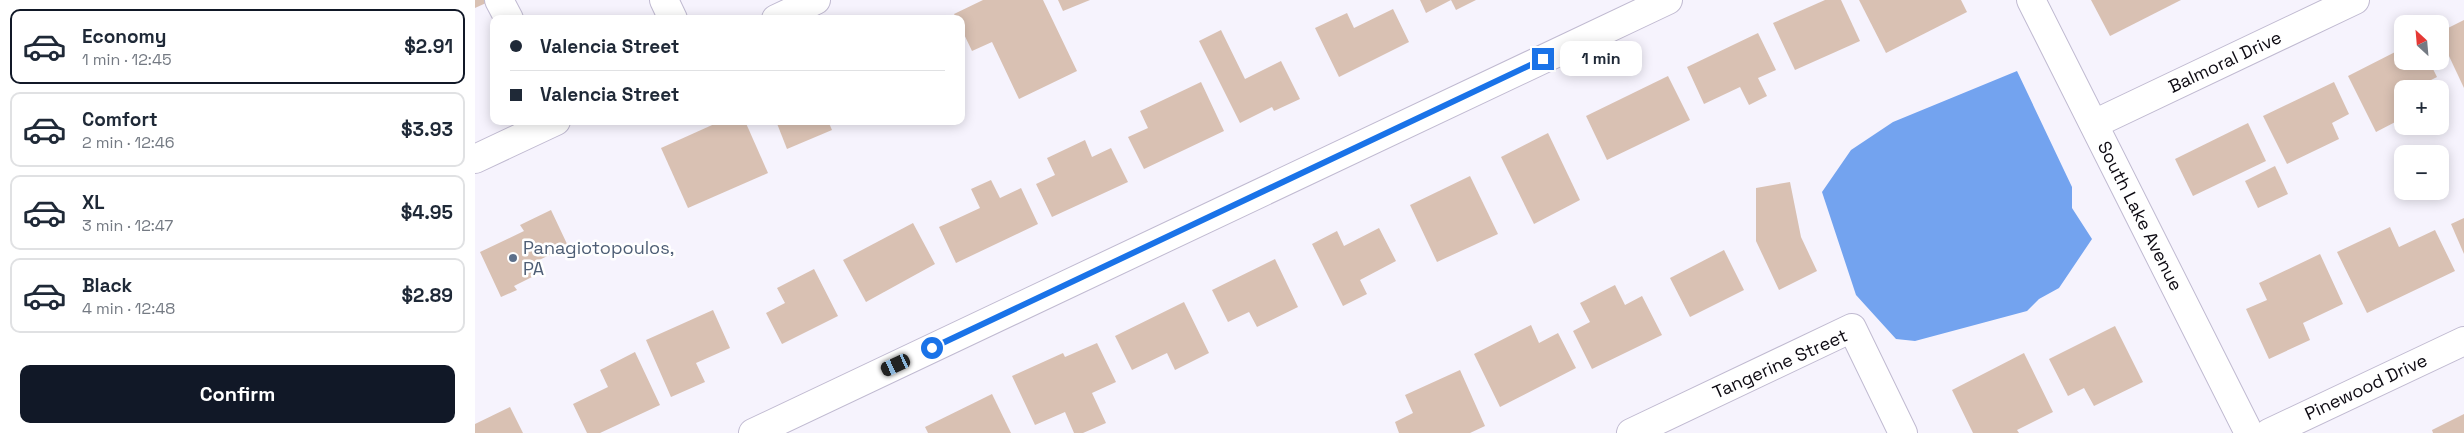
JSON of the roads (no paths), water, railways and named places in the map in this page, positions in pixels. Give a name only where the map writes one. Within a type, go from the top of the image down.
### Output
[{"type":"street","points":[[499,0],[507,15]]},
{"type":"street","points":[[664,0],[671,15]]},
{"type":"street","points":[[784,15],[816,0]]},
{"type":"street","points":[[753,433],[1669,0]]},
{"type":"street","name":"South Lake Avenue","points":[[2031,0],[2249,433]]},
{"type":"street","name":"Balmoral Drive","points":[[2094,124],[2355,0]]},
{"type":"street","points":[[475,158],[547,125]]},
{"type":"street","name":"Tangerine Street","points":[[1631,433],[1852,328],[1903,433]]},
{"type":"street","name":"Pinewood Drive","points":[[2269,433],[2464,340]]},
{"type":"water","points":[[2017,71],[2072,187],[2072,208],[2092,239],[2059,288],[2039,299],[2027,311],[1915,341],[1896,339],[1856,295],[1822,192],[1851,150],[1893,122]]},
{"type":"place","name":"Panagiotopoulos, PA","points":[[513,258]]}]
